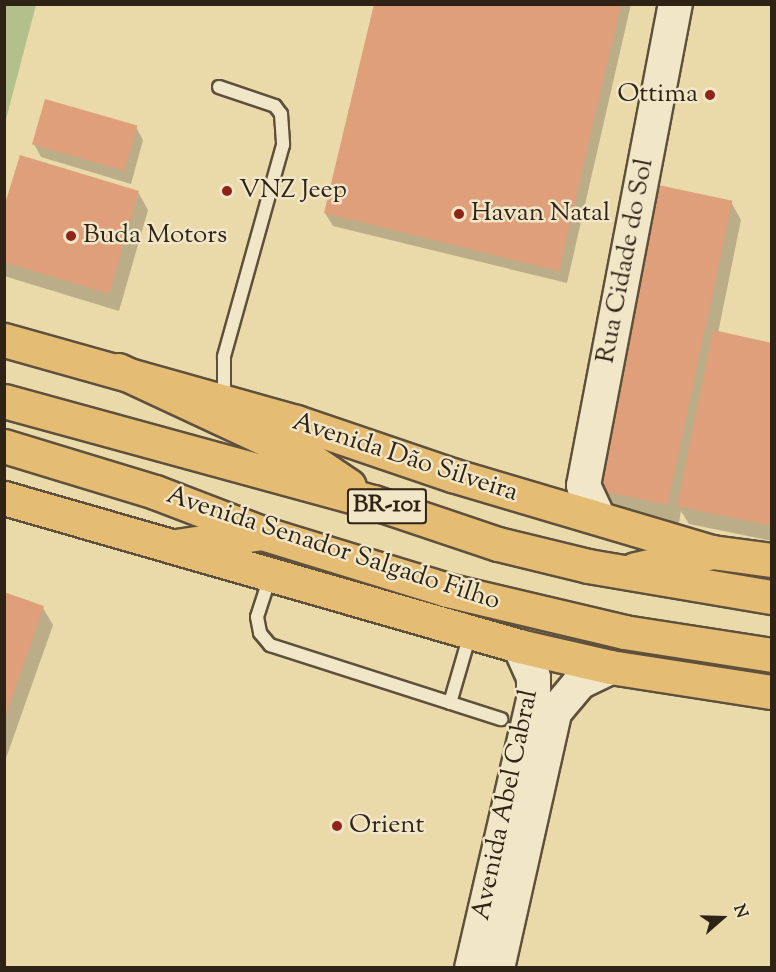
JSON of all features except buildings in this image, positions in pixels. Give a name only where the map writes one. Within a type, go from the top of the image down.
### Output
[{"type":"main road","name":"Rua Cidade do Sol","points":[[597,515],[583,485],[675,4]]},
{"type":"main road","name":"Avenida Dão Silveira","points":[[4,340],[223,401],[463,478],[597,515],[712,552],[771,560]]},
{"type":"main road","points":[[118,370],[311,460],[373,502]]},
{"type":"main road","name":"Avenida Senador Salgado Filho","points":[[4,401],[373,502],[498,544],[623,572],[771,597]]},
{"type":"main road","name":"Avenida Senador Salgado Filho","points":[[4,447],[195,505],[262,532],[521,609],[624,632],[771,655]]},
{"type":"main road","name":"Avenida Senador Salgado Filho","points":[[4,498],[519,646],[610,667],[771,692]]},
{"type":"main road","points":[[176,546],[262,532]]},
{"type":"main road","points":[[623,572],[712,552]]},
{"type":"main road","name":"Avenida Abel Cabral","points":[[471,968],[533,699],[533,676],[519,646]]},
{"type":"main road","name":"Avenida Abel Cabral","points":[[497,968],[554,712],[579,682],[610,667]]},
{"type":"lane","points":[[219,87],[275,106],[281,114],[284,145],[224,357],[223,401]]},
{"type":"lane","points":[[270,574],[257,617],[260,633],[270,645],[501,719]]},
{"type":"lane","points":[[450,703],[470,633]]},
{"type":"green space","points":[[4,5],[36,5],[5,123]]},
{"type":"place","name":"Ottima","points":[[710,95]]},
{"type":"place","name":"VNZ Jeep","points":[[227,191]]},
{"type":"place","name":"Havan Natal","points":[[459,214]]},
{"type":"place","name":"Buda Motors","points":[[71,236]]},
{"type":"place","name":"Orient","points":[[337,826]]}]
